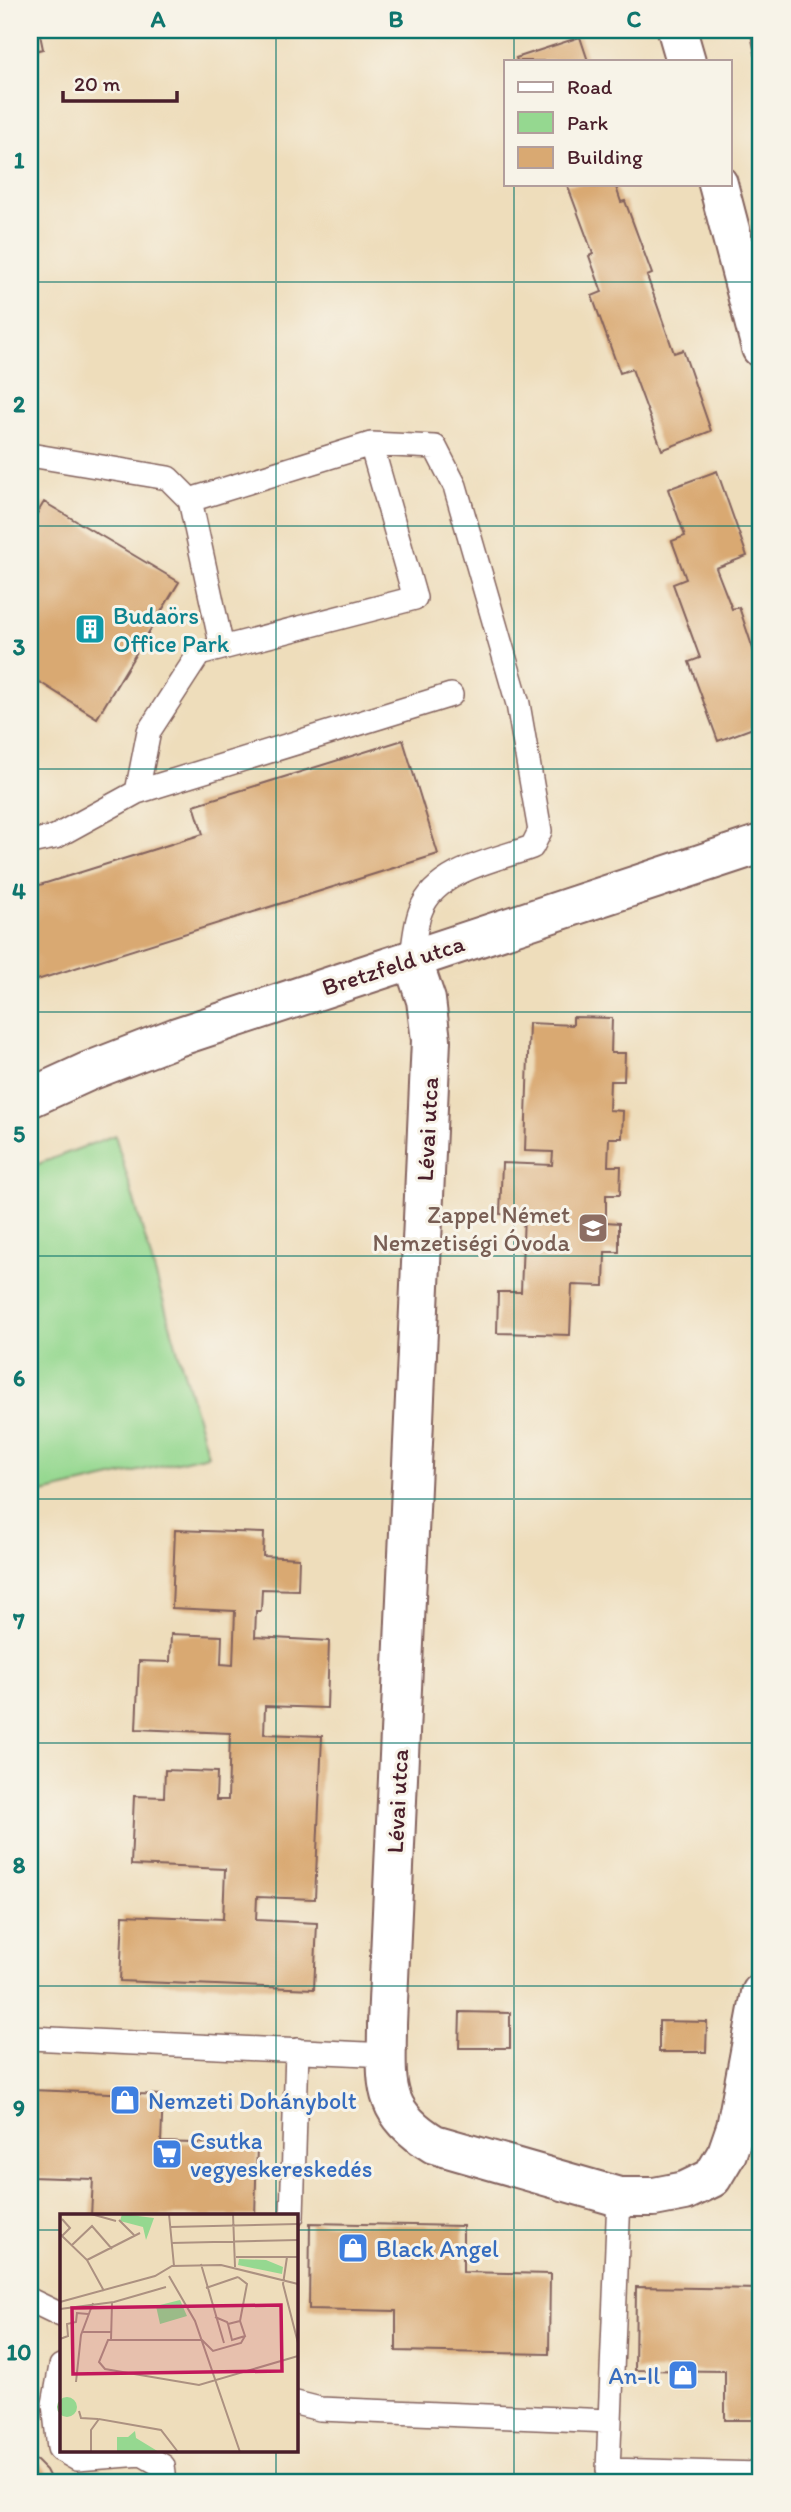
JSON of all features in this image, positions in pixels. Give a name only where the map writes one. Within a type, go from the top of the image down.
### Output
[{"type":"street","points":[[677,30],[685,60]]},
{"type":"street","points":[[719,186],[761,348]]},
{"type":"street","name":"Bretzfeld utca","points":[[30,1098],[86,1072],[177,1037],[761,844]]},
{"type":"street","name":"Lévai utca","points":[[412,959],[426,1000],[431,1040],[387,2085],[396,2111],[412,2131],[434,2144],[619,2197],[654,2197],[685,2191],[712,2178],[727,2153],[736,2127],[761,1993]]},
{"type":"lane","points":[[136,792],[149,731],[199,654],[415,598],[371,444]]},
{"type":"lane","points":[[190,500],[371,444],[435,447],[455,486],[519,704],[540,831],[533,847],[448,877],[432,891],[420,910],[412,959]]},
{"type":"lane","points":[[30,455],[168,478],[190,500],[222,648]]},
{"type":"lane","points":[[30,842],[55,837],[136,792],[451,695]]},
{"type":"lane","points":[[30,2038],[387,2054]]},
{"type":"lane","points":[[292,2214],[298,2050]]},
{"type":"lane","points":[[619,2197],[608,2470],[761,2474]]},
{"type":"lane","points":[[30,2300],[60,2315]]},
{"type":"lane","points":[[60,2371],[54,2404],[60,2449]]},
{"type":"lane","points":[[298,2404],[320,2409],[610,2421]]},
{"type":"lane","points":[[65,2452],[77,2459],[142,2454],[163,2466],[165,2482]]},
{"type":"green space","points":[[115,1135],[208,1455],[30,1496],[30,1167]]},
{"type":"building","points":[[30,30],[39,30],[43,49],[30,52]]},
{"type":"building","points":[[750,30],[761,30],[760,77]]},
{"type":"building","points":[[580,37],[588,60],[517,60],[516,58]]},
{"type":"building","points":[[568,186],[616,186],[621,202],[625,201],[652,274],[647,276],[674,353],[683,350],[711,431],[662,450],[632,369],[620,373],[592,296],[602,292],[589,256],[593,254]]},
{"type":"building","points":[[717,471],[747,556],[716,568],[732,609],[739,607],[761,673],[761,681],[758,682],[761,692],[761,725],[718,741],[689,662],[700,658],[673,584],[686,579],[672,541],[685,536],[668,489]]},
{"type":"building","name":"Budaörs Office Park","points":[[44,502],[179,582],[97,718],[30,676],[30,525]]},
{"type":"building","points":[[403,740],[438,854],[34,981],[30,966],[30,888],[203,834],[194,805]]},
{"type":"building","points":[[573,1017],[612,1018],[611,1053],[625,1053],[624,1081],[610,1081],[609,1110],[623,1111],[622,1138],[609,1138],[608,1166],[621,1166],[620,1195],[606,1195],[606,1222],[619,1223],[619,1252],[605,1252],[604,1286],[572,1285],[570,1335],[497,1333],[498,1292],[521,1292],[524,1215],[500,1214],[502,1163],[552,1165],[553,1152],[525,1151],[529,1023],[573,1025]]},
{"type":"building","points":[[175,1530],[264,1533],[263,1556],[299,1558],[298,1590],[262,1589],[261,1611],[256,1611],[255,1637],[329,1641],[327,1708],[265,1706],[264,1734],[322,1736],[315,1899],[257,1897],[256,1920],[317,1923],[314,1989],[120,1981],[123,1915],[223,1919],[225,1869],[131,1865],[134,1796],[164,1797],[165,1770],[217,1772],[216,1800],[228,1800],[230,1733],[136,1729],[139,1661],[170,1662],[171,1634],[222,1636],[221,1664],[233,1665],[235,1611],[172,1608]]},
{"type":"building","points":[[460,2012],[510,2013],[510,2048],[459,2048]]},
{"type":"building","points":[[659,2021],[707,2022],[706,2052],[659,2052]]},
{"type":"building","points":[[30,2090],[163,2095],[161,2142],[257,2145],[255,2214],[91,2214],[93,2179],[30,2177]]},
{"type":"building","points":[[310,2223],[463,2226],[463,2272],[550,2274],[549,2354],[396,2351],[396,2311],[309,2309]]},
{"type":"building","points":[[636,2287],[761,2289],[761,2420],[725,2420],[725,2371],[635,2370]]},
{"type":"building","points":[[30,2458],[46,2470],[52,2482],[30,2482]]},
{"type":"place","name":"Budaörs Office Park","points":[[90,629]]},
{"type":"place","name":"Zappel Német Nemzetiségi Óvoda","points":[[593,1228]]},
{"type":"place","name":"Nemzeti Dohánybolt","points":[[125,2100]]},
{"type":"place","name":"Csutka vegyeskereskedés","points":[[167,2154]]},
{"type":"place","name":"Black Angel","points":[[353,2248]]},
{"type":"place","name":"An-Il","points":[[683,2375]]}]
